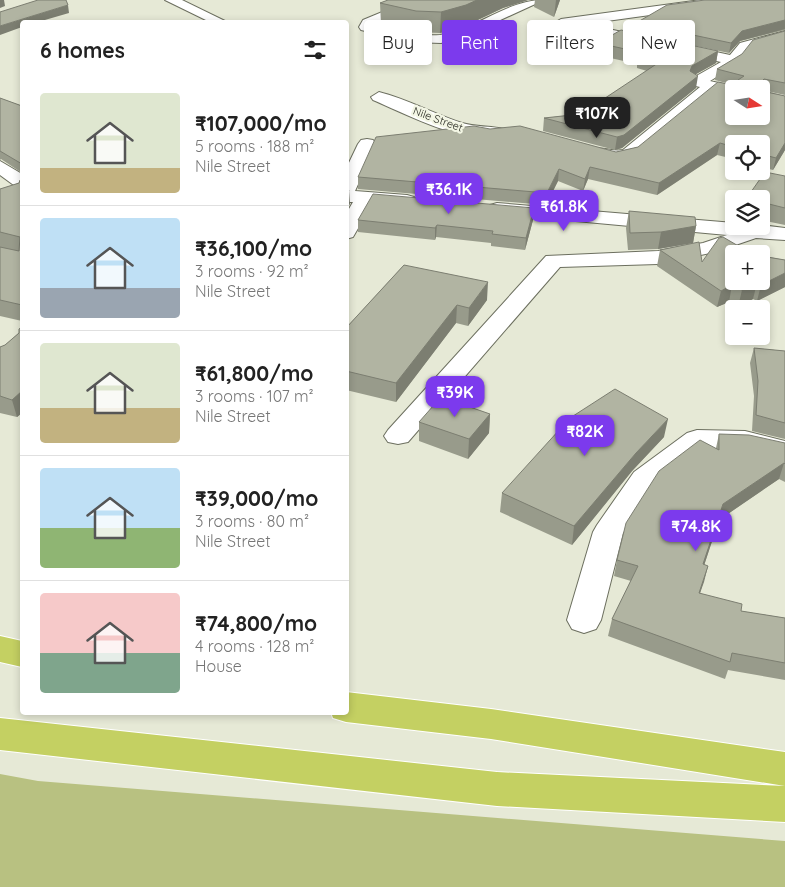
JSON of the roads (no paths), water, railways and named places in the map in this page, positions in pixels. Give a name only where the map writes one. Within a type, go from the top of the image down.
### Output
[{"type":"highway","points":[[0,649],[20,654]]},
{"type":"highway","points":[[349,707],[492,724],[785,769]]},
{"type":"highway","points":[[0,734],[497,789],[785,804]]},
{"type":"street","points":[[171,0],[216,20]]},
{"type":"street","points":[[422,0],[368,23],[366,27],[413,38],[441,39],[538,0]]},
{"type":"street","points":[[636,0],[656,10]]},
{"type":"street","points":[[730,0],[561,23],[734,60]]},
{"type":"street","points":[[725,89],[697,82],[734,60],[745,46],[785,36]]},
{"type":"street","points":[[584,148],[615,157],[629,154],[711,86]]},
{"type":"street","name":"Nile Street","points":[[379,97],[472,131],[493,134],[512,131]]},
{"type":"street","points":[[349,183],[367,144]]},
{"type":"street","points":[[0,168],[20,181]]},
{"type":"street","points":[[349,222],[356,197],[424,203]]},
{"type":"street","points":[[483,208],[725,227]]},
{"type":"street","points":[[770,232],[785,234]]},
{"type":"street","points":[[398,436],[554,261],[665,257],[728,244],[747,235]]},
{"type":"street","points":[[584,620],[608,532],[644,479],[697,438],[745,440],[785,450]]}]
